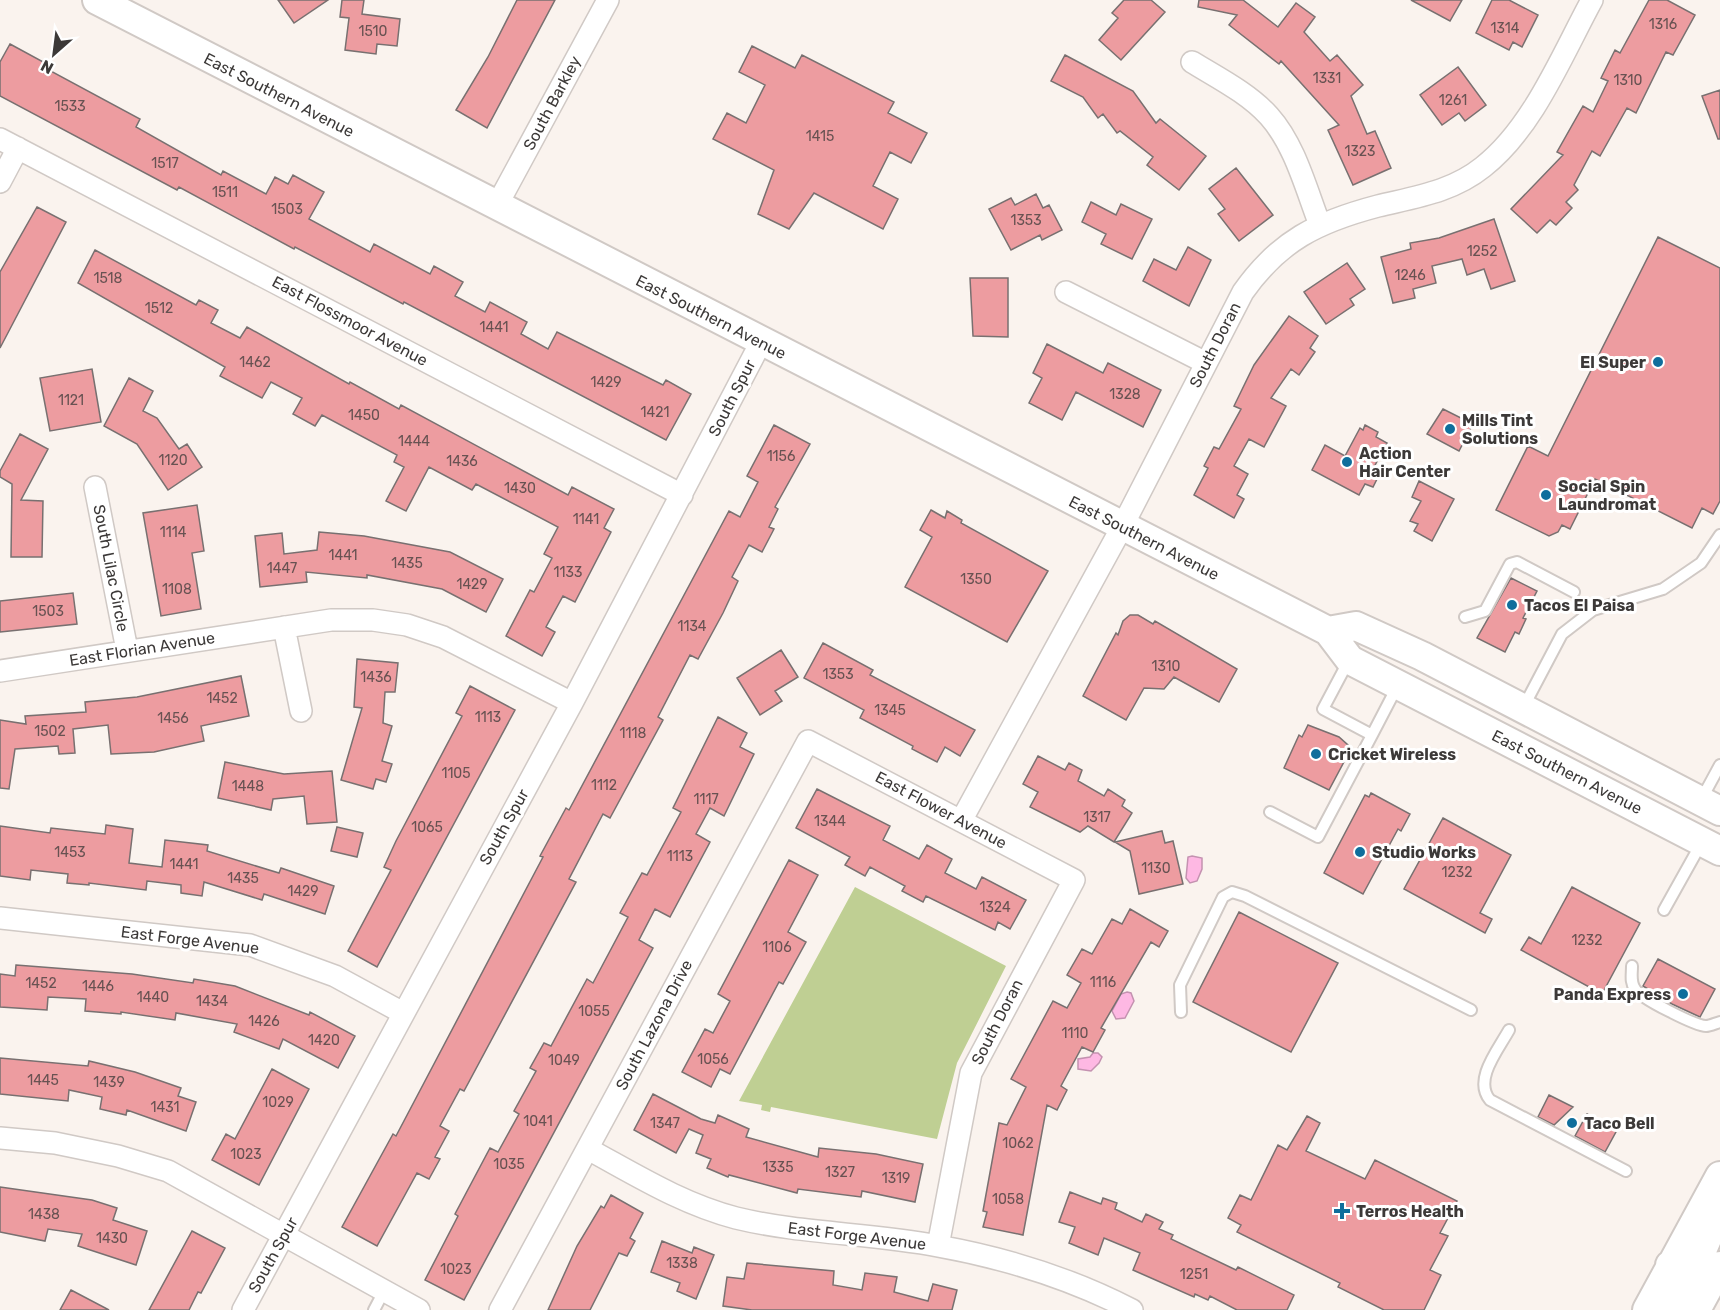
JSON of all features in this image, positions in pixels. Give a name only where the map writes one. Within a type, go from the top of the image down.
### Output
[{"type":"main road","name":"East Southern Avenue","points":[[97,0],[496,207],[1328,631],[1350,660],[1711,846]]},
{"type":"main road","points":[[1328,631],[1356,626],[1711,806]]},
{"type":"main road","points":[[1398,684],[1424,686],[1508,716],[1520,714],[1523,709]]},
{"type":"main road","points":[[1647,1310],[1719,1179]]},
{"type":"main road","points":[[1709,1287],[1696,1276],[1696,1263],[1715,1220],[1719,1179]]},
{"type":"main road","points":[[1670,1265],[1680,1271],[1682,1280],[1681,1292],[1672,1310]]},
{"type":"street","name":"South Barkley","points":[[496,207],[608,0]]},
{"type":"street","name":"South Doran","points":[[962,821],[1122,527],[1243,292],[1262,266],[1284,246],[1320,225],[1376,207],[1427,196],[1458,184],[1484,167],[1516,134],[1532,112],[1592,0]]},
{"type":"street","points":[[1192,62],[1253,101],[1268,115],[1284,136],[1320,225]]},
{"type":"street","points":[[0,182],[9,144]]},
{"type":"street","name":"East Flossmoor Avenue","points":[[9,144],[682,495]]},
{"type":"street","points":[[1066,292],[1206,363]]},
{"type":"street","name":"South Spur","points":[[243,1310],[572,703],[761,342]]},
{"type":"street","name":"South Lilac Circle","points":[[95,487],[127,650]]},
{"type":"street","name":"East Florian Avenue","points":[[0,671],[331,620],[373,620],[407,625],[443,638],[572,703]]},
{"type":"street","points":[[284,627],[301,711]]},
{"type":"street","name":"East Flower Avenue","points":[[808,741],[1074,880]]},
{"type":"street","name":"South Lazona Drive","points":[[500,1310],[808,741]]},
{"type":"street","name":"South Doran","points":[[938,1246],[971,1073],[1074,880]]},
{"type":"street","name":"East Forge Avenue","points":[[0,918],[250,945],[335,976],[403,1013]]},
{"type":"street","points":[[0,1138],[55,1143],[118,1156],[168,1171],[419,1310]]},
{"type":"street","name":"East Forge Avenue","points":[[588,1149],[671,1195],[734,1217],[773,1226],[938,1246],[1017,1265],[1096,1292],[1132,1310]]},
{"type":"lane","points":[[1523,709],[1562,634],[1593,610],[1663,589],[1701,563],[1720,535]]},
{"type":"lane","points":[[1466,617],[1485,611],[1510,564],[1517,562],[1574,592]]},
{"type":"lane","points":[[1350,660],[1323,709],[1372,735]]},
{"type":"lane","points":[[1270,812],[1318,837],[1398,684]]},
{"type":"lane","points":[[1711,806],[1720,765]]},
{"type":"lane","points":[[1664,910],[1711,846]]},
{"type":"lane","points":[[1181,1012],[1180,985],[1188,966],[1223,897],[1232,892],[1245,896],[1471,1010]]},
{"type":"lane","points":[[1632,966],[1631,980],[1636,991],[1646,998],[1695,1023],[1707,1026],[1720,1022]]},
{"type":"lane","points":[[1509,1030],[1482,1082],[1483,1092],[1490,1100],[1626,1172]]},
{"type":"lane","points":[[374,1310],[384,1291]]},
{"type":"green space","points":[[855,887],[1006,966],[957,1063],[937,1139],[771,1107],[770,1112],[761,1110],[762,1105],[739,1101]]},
{"type":"shaded area","points":[[1188,857],[1202,858],[1202,869],[1197,881],[1190,883],[1186,878]]},
{"type":"shaded area","points":[[1131,993],[1134,1001],[1125,1018],[1116,1019],[1112,1011],[1121,994]]},
{"type":"shaded area","points":[[1093,1053],[1098,1053],[1102,1057],[1099,1063],[1091,1071],[1078,1069],[1078,1059],[1090,1057]]},
{"type":"building","points":[[278,0],[328,0],[294,23]]},
{"type":"building","points":[[342,0],[364,0],[362,14],[400,19],[397,46],[377,44],[376,54],[345,50],[349,18],[340,17]]},
{"type":"building","points":[[517,0],[555,0],[487,128],[456,110],[488,57]]},
{"type":"building","points":[[1124,0],[1151,0],[1165,12],[1121,60],[1099,40],[1118,18],[1112,13]]},
{"type":"building","points":[[1199,0],[1243,0],[1278,27],[1296,3],[1315,17],[1304,32],[1330,61],[1337,55],[1363,85],[1351,96],[1367,134],[1375,131],[1391,168],[1353,185],[1328,130],[1339,125],[1281,61],[1279,64],[1229,25],[1237,15],[1198,7]]},
{"type":"building","points":[[1411,0],[1462,0],[1450,21]]},
{"type":"building","points":[[1492,0],[1509,0],[1538,15],[1522,47],[1513,42],[1509,50],[1476,33]]},
{"type":"building","points":[[1649,0],[1667,0],[1695,15],[1673,55],[1666,52],[1636,113],[1627,108],[1600,156],[1592,151],[1574,185],[1578,190],[1566,202],[1572,208],[1556,225],[1550,220],[1537,233],[1511,209],[1563,155],[1557,152],[1583,106],[1593,112],[1608,81],[1601,78],[1615,50],[1620,53]]},
{"type":"building","points":[[10,44],[47,64],[45,68],[140,119],[136,127],[221,175],[223,171],[266,194],[275,177],[288,184],[293,175],[324,192],[309,219],[370,252],[374,244],[430,274],[434,266],[463,282],[455,296],[485,312],[490,302],[527,322],[521,334],[548,349],[557,332],[663,385],[666,380],[691,394],[666,440],[404,302],[403,304],[295,247],[294,249],[179,187],[177,190],[0,96],[0,62]]},
{"type":"building","points":[[752,46],[795,68],[802,55],[894,102],[888,113],[927,133],[911,163],[890,152],[873,186],[898,199],[883,229],[814,193],[789,229],[758,214],[774,170],[713,139],[727,113],[746,123],[765,85],[739,72]]},
{"type":"building","points":[[1065,55],[1133,91],[1156,123],[1160,119],[1206,156],[1179,190],[1147,165],[1153,157],[1120,131],[1117,133],[1103,114],[1098,118],[1083,97],[1051,81]]},
{"type":"building","points":[[1458,67],[1486,105],[1465,121],[1459,113],[1442,125],[1420,95]]},
{"type":"building","points":[[1720,90],[1720,139],[1718,139],[1702,96]]},
{"type":"building","points":[[1236,168],[1273,215],[1239,241],[1218,214],[1225,209],[1209,189]]},
{"type":"building","points":[[1036,194],[1043,208],[1049,205],[1062,230],[1042,240],[1040,235],[1011,250],[989,209],[1011,198],[1015,205]]},
{"type":"building","points":[[1091,202],[1116,215],[1121,204],[1152,219],[1132,259],[1101,244],[1106,234],[1082,222]]},
{"type":"building","points":[[37,207],[66,222],[0,348],[0,272]]},
{"type":"building","points":[[1494,219],[1515,281],[1491,289],[1484,269],[1467,275],[1462,259],[1432,266],[1436,283],[1413,289],[1415,298],[1393,303],[1381,257],[1411,249],[1410,243],[1439,238]]},
{"type":"building","name":"El Super","points":[[1658,237],[1720,268],[1720,501],[1713,514],[1702,508],[1692,528],[1595,479],[1570,529],[1562,525],[1558,532],[1549,536],[1496,510],[1528,446],[1548,456]]},
{"type":"building","points":[[1188,247],[1211,260],[1189,306],[1143,281],[1154,259],[1176,270]]},
{"type":"building","points":[[95,250],[196,305],[199,300],[218,310],[211,323],[240,338],[247,327],[349,384],[350,382],[399,409],[401,405],[568,495],[572,487],[614,509],[604,528],[611,532],[575,602],[563,596],[546,627],[555,632],[542,656],[506,636],[530,590],[534,592],[552,558],[544,554],[558,527],[476,484],[472,490],[429,467],[406,511],[386,501],[404,467],[394,462],[397,455],[322,415],[315,426],[293,414],[302,398],[271,382],[262,398],[220,376],[225,367],[78,283]]},
{"type":"building","points":[[1347,263],[1365,289],[1350,299],[1354,305],[1326,324],[1304,292]]},
{"type":"building","points":[[970,278],[1008,278],[1008,337],[973,336]]},
{"type":"building","points":[[1289,316],[1318,336],[1310,348],[1315,352],[1299,375],[1291,369],[1271,398],[1286,406],[1264,447],[1249,439],[1234,466],[1248,474],[1237,495],[1244,499],[1234,518],[1194,495],[1208,468],[1204,466],[1214,447],[1219,449],[1241,409],[1234,406],[1254,365]]},
{"type":"building","points":[[1047,344],[1103,373],[1108,363],[1161,390],[1143,427],[1076,392],[1062,420],[1029,403],[1042,378],[1033,373]]},
{"type":"building","points":[[92,369],[101,422],[50,431],[40,378]]},
{"type":"building","points":[[129,378],[153,391],[143,411],[157,418],[179,449],[187,444],[202,467],[168,490],[137,444],[104,426]]},
{"type":"building","name":"Mills Tint Solutions","points":[[1443,409],[1473,424],[1459,451],[1427,434]]},
{"type":"building","points":[[774,425],[810,444],[775,507],[778,509],[769,527],[774,529],[762,552],[749,545],[732,577],[738,581],[723,613],[698,659],[690,655],[658,717],[663,720],[610,818],[603,814],[569,879],[576,882],[464,1091],[460,1089],[440,1126],[449,1131],[435,1157],[440,1159],[429,1179],[417,1173],[377,1246],[342,1227],[393,1134],[396,1136],[543,857],[540,856],[566,808],[569,810],[729,511],[740,517],[758,482],[747,476]]},
{"type":"building","name":"Action Hair Center","points":[[1365,425],[1378,432],[1376,437],[1387,443],[1373,469],[1380,473],[1373,487],[1365,484],[1359,495],[1312,470],[1325,445],[1345,456],[1360,428],[1363,430]]},
{"type":"building","points":[[20,434],[48,449],[21,500],[43,501],[42,557],[11,557],[12,484],[0,477],[0,471]]},
{"type":"building","points":[[1419,481],[1454,499],[1432,541],[1414,531],[1418,524],[1410,521],[1421,501],[1412,497]]},
{"type":"building","points":[[197,505],[204,551],[192,553],[201,609],[161,616],[143,513]]},
{"type":"building","points":[[931,510],[945,518],[947,511],[962,520],[961,523],[1048,571],[1007,642],[905,587],[932,537],[920,530]]},
{"type":"building","points":[[319,532],[364,536],[450,552],[503,579],[486,612],[442,589],[367,575],[367,578],[306,572],[307,582],[260,587],[255,536],[282,533],[284,554],[317,550]]},
{"type":"building","name":"Tacos El Paisa","points":[[1511,578],[1537,591],[1523,618],[1526,619],[1519,634],[1515,632],[1505,652],[1477,638]]},
{"type":"building","points":[[73,593],[77,624],[0,632],[0,601]]},
{"type":"building","points":[[1130,615],[1138,615],[1153,624],[1155,621],[1237,669],[1219,702],[1174,677],[1164,689],[1144,688],[1126,720],[1083,696],[1116,633],[1118,635],[1123,621]]},
{"type":"building","points":[[823,643],[873,670],[870,675],[975,730],[960,756],[945,747],[937,762],[912,749],[913,746],[860,718],[864,710],[804,678]]},
{"type":"building","points":[[781,650],[798,677],[775,691],[782,701],[760,715],[737,678]]},
{"type":"building","points":[[357,659],[398,663],[395,692],[385,692],[383,723],[392,726],[382,761],[392,764],[386,782],[376,779],[373,789],[341,780],[362,708],[354,707]]},
{"type":"building","points":[[241,676],[249,716],[201,726],[204,741],[154,752],[111,754],[108,725],[73,729],[75,753],[59,754],[58,746],[15,749],[9,789],[0,788],[0,720],[26,724],[25,716],[86,712],[85,702],[137,697]]},
{"type":"building","points":[[470,686],[515,710],[377,967],[348,951],[391,870],[384,867],[396,841],[462,716],[456,713]]},
{"type":"building","points":[[718,717],[747,733],[740,747],[754,754],[724,816],[710,808],[696,834],[710,842],[670,917],[655,909],[639,940],[653,948],[464,1300],[425,1280],[458,1216],[455,1214],[490,1148],[498,1152],[519,1114],[514,1111],[536,1071],[530,1068],[544,1043],[551,1046],[587,979],[593,983],[628,917],[620,913],[642,873],[647,875],[681,812],[673,808]]},
{"type":"building","name":"Cricket Wireless","points":[[1308,725],[1339,737],[1348,745],[1342,758],[1345,760],[1329,790],[1284,768],[1299,735],[1302,737]]},
{"type":"building","points":[[1038,756],[1065,770],[1069,763],[1082,770],[1078,781],[1104,796],[1108,789],[1125,800],[1122,806],[1132,813],[1114,842],[1088,826],[1080,832],[1030,807],[1038,792],[1023,784]]},
{"type":"building","points":[[225,762],[284,774],[332,771],[337,822],[307,824],[304,796],[273,799],[271,810],[218,798]]},
{"type":"building","points":[[817,789],[890,826],[883,840],[919,859],[927,845],[952,859],[945,873],[976,889],[982,877],[1026,900],[1010,929],[998,922],[995,930],[926,896],[923,902],[902,891],[905,886],[870,867],[865,876],[845,865],[850,857],[796,828]]},
{"type":"building","name":"Studio Works","points":[[1371,793],[1410,814],[1401,831],[1398,829],[1363,894],[1324,873],[1365,795],[1369,797]]},
{"type":"building","points":[[1443,818],[1511,855],[1480,913],[1492,919],[1485,933],[1404,889]]},
{"type":"building","points":[[106,825],[133,829],[129,863],[162,867],[165,840],[208,845],[207,851],[279,873],[281,868],[334,886],[325,914],[264,894],[262,900],[204,882],[202,896],[181,893],[181,885],[147,881],[146,890],[89,883],[89,885],[67,883],[68,874],[31,870],[30,880],[0,876],[0,826],[50,833],[51,828],[105,834]]},
{"type":"building","points":[[337,827],[363,833],[357,857],[331,851]]},
{"type":"building","points":[[1162,831],[1165,843],[1173,841],[1183,884],[1139,894],[1130,851],[1115,842]]},
{"type":"building","points":[[789,860],[818,875],[788,932],[806,942],[783,984],[779,982],[730,1074],[720,1069],[711,1087],[682,1072],[705,1029],[713,1033],[730,1001],[718,994]]},
{"type":"building","points":[[1572,887],[1640,923],[1602,994],[1521,950],[1529,937],[1541,944]]},
{"type":"building","points":[[1130,909],[1168,931],[1159,947],[1151,942],[1101,1028],[1105,1030],[1093,1052],[1082,1047],[1061,1086],[1067,1090],[1057,1110],[1047,1105],[1023,1235],[983,1227],[987,1212],[983,1211],[999,1123],[1007,1125],[1026,1087],[1011,1079],[1053,1001],[1067,1008],[1081,983],[1067,975],[1082,949],[1092,954],[1112,919],[1122,924]]},
{"type":"building","points":[[1239,912],[1338,963],[1291,1052],[1193,1002]]},
{"type":"building","name":"Panda Express","points":[[1658,959],[1715,989],[1700,1017],[1672,1004],[1643,986]]},
{"type":"building","points":[[16,965],[132,974],[193,983],[194,979],[235,986],[309,1015],[310,1012],[355,1036],[338,1068],[283,1039],[279,1049],[234,1032],[237,1024],[176,1013],[175,1020],[121,1012],[121,1014],[85,1011],[86,999],[48,997],[47,1010],[0,1007],[0,974],[15,976]]},
{"type":"building","points":[[0,1058],[88,1066],[89,1061],[135,1072],[181,1088],[178,1096],[196,1102],[186,1131],[127,1110],[126,1115],[100,1109],[102,1097],[69,1090],[68,1101],[0,1094]]},
{"type":"building","points":[[272,1069],[309,1089],[259,1185],[212,1160],[226,1134],[235,1139]]},
{"type":"building","points":[[653,1094],[701,1119],[715,1123],[718,1115],[749,1129],[746,1137],[818,1157],[819,1148],[876,1154],[923,1164],[915,1202],[862,1191],[861,1197],[798,1189],[797,1193],[729,1175],[728,1177],[707,1168],[711,1159],[696,1153],[703,1135],[689,1129],[676,1153],[634,1130]]},
{"type":"building","points":[[1549,1095],[1573,1107],[1554,1125],[1538,1117]]},
{"type":"building","points":[[1587,1114],[1617,1130],[1605,1152],[1575,1136]]},
{"type":"building","name":"Terros Health","points":[[1307,1116],[1320,1123],[1306,1151],[1365,1179],[1375,1160],[1457,1201],[1440,1233],[1448,1236],[1430,1270],[1441,1275],[1424,1310],[1384,1310],[1338,1287],[1340,1283],[1237,1232],[1241,1225],[1228,1218],[1240,1195],[1251,1200],[1278,1145],[1287,1150]]},
{"type":"building","points":[[0,1187],[92,1200],[117,1208],[113,1220],[147,1231],[136,1265],[78,1246],[82,1234],[48,1229],[45,1241],[0,1232]]},
{"type":"building","points":[[1070,1192],[1101,1204],[1103,1198],[1117,1203],[1115,1209],[1142,1222],[1146,1214],[1163,1222],[1159,1229],[1173,1235],[1171,1239],[1236,1270],[1238,1267],[1294,1295],[1287,1310],[1237,1310],[1210,1296],[1208,1300],[1195,1294],[1194,1297],[1133,1270],[1140,1253],[1104,1238],[1098,1255],[1069,1243],[1075,1227],[1059,1222]]},
{"type":"building","points":[[611,1195],[643,1213],[630,1238],[635,1241],[627,1256],[619,1253],[590,1310],[548,1310],[577,1246],[601,1206],[604,1208]]},
{"type":"building","points":[[192,1231],[225,1248],[201,1293],[198,1292],[189,1310],[149,1310]]},
{"type":"building","points":[[662,1241],[692,1253],[694,1247],[714,1255],[696,1299],[677,1291],[680,1283],[651,1272]]},
{"type":"building","points":[[747,1263],[834,1271],[833,1285],[862,1290],[865,1273],[897,1277],[894,1292],[928,1301],[933,1284],[957,1290],[952,1310],[752,1310],[723,1306],[727,1277],[744,1279]]},
{"type":"building","points":[[71,1290],[109,1310],[60,1310]]},
{"type":"place","name":"El Super","points":[[1658,362]]},
{"type":"place","name":"Mills Tint Solutions","points":[[1450,429]]},
{"type":"place","name":"Action Hair Center","points":[[1347,462]]},
{"type":"place","name":"Social Spin Laundromat","points":[[1546,495]]},
{"type":"place","name":"Tacos El Paisa","points":[[1512,605]]},
{"type":"place","name":"Cricket Wireless","points":[[1316,754]]},
{"type":"place","name":"Studio Works","points":[[1360,852]]},
{"type":"place","name":"Panda Express","points":[[1683,994]]},
{"type":"place","name":"Taco Bell","points":[[1572,1123]]},
{"type":"place","name":"Terros Health","points":[[1342,1211]]}]
